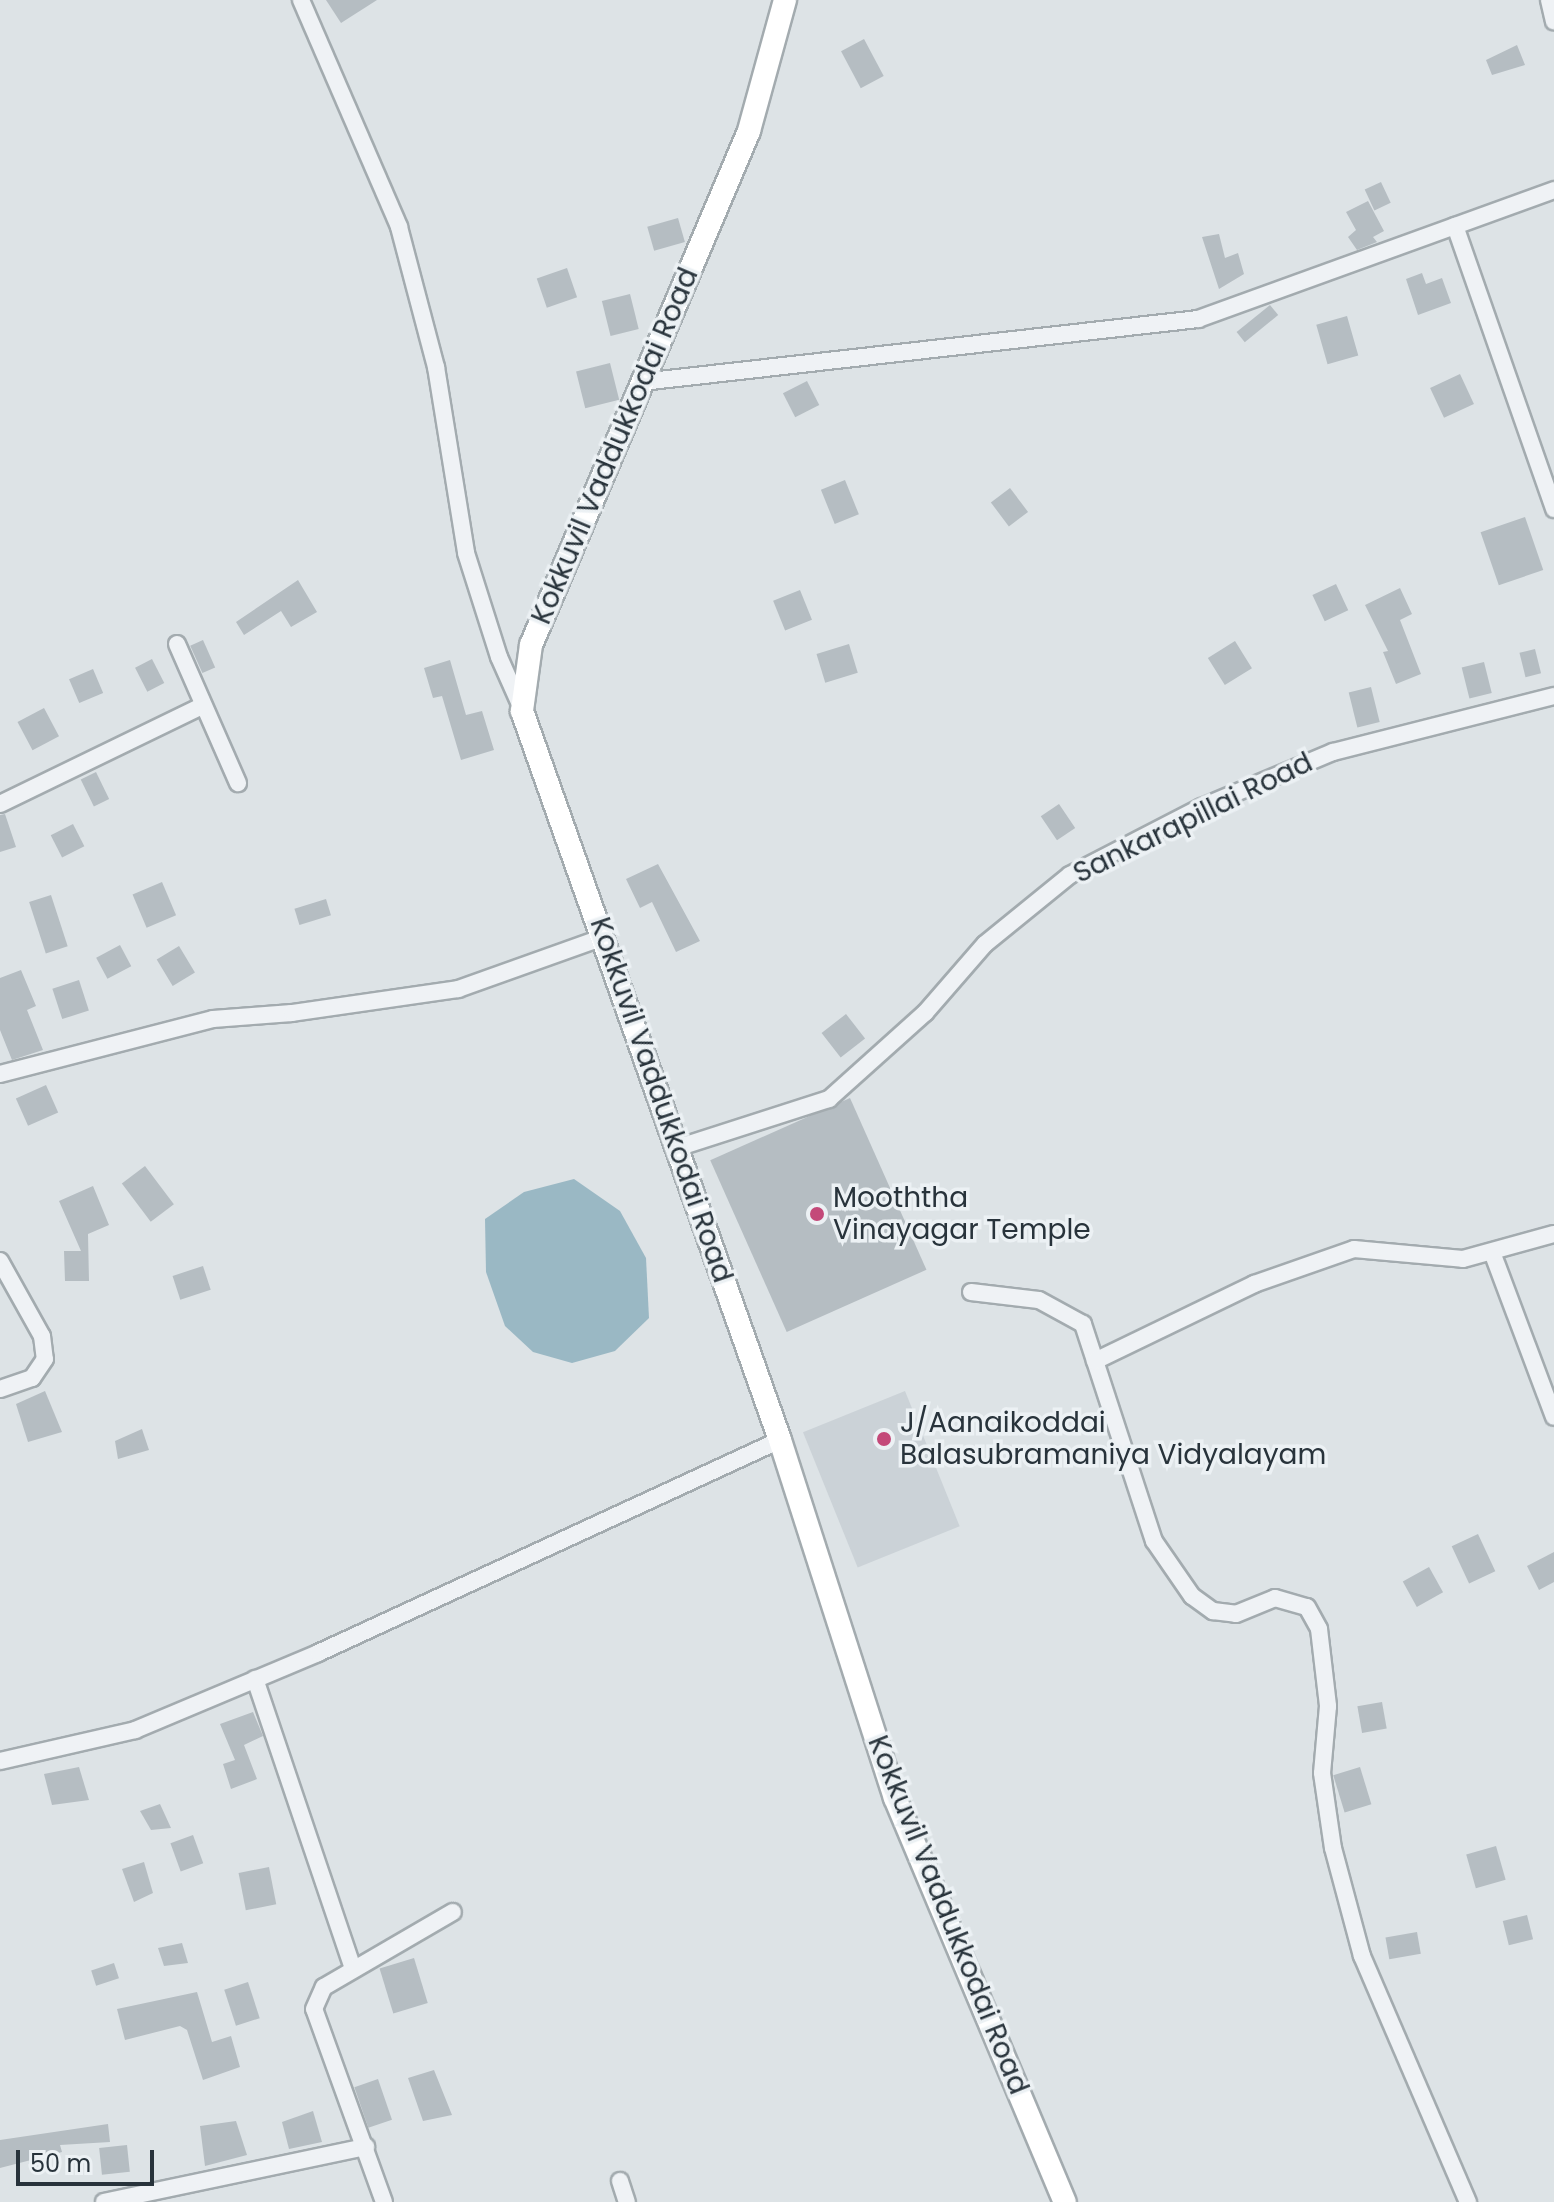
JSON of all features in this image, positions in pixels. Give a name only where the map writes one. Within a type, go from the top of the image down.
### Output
[{"type":"main road","name":"Kokkuvil Vaddukkodai Road","points":[[785,0],[749,131],[531,645],[522,711],[680,1147],[780,1440],[895,1798],[1065,2202]]},
{"type":"street","points":[[301,0],[399,227],[436,367],[466,553],[499,657],[522,711]]},
{"type":"street","points":[[1549,0],[1554,21]]},
{"type":"street","points":[[642,382],[1198,319],[1554,190]]},
{"type":"street","points":[[1455,226],[1554,509]]},
{"type":"street","points":[[177,644],[238,783]]},
{"type":"street","name":"Sankarapillai Road","points":[[680,1147],[829,1099],[925,1013],[985,944],[1070,875],[1202,807],[1333,752],[1554,696]]},
{"type":"street","points":[[0,804],[202,706]]},
{"type":"street","points":[[0,1074],[213,1019],[292,1013],[458,989],[604,937]]},
{"type":"street","points":[[1095,1361],[1254,1284],[1354,1249],[1463,1259],[1554,1234]]},
{"type":"street","points":[[1492,1252],[1554,1417]]},
{"type":"street","points":[[0,1261],[42,1336],[45,1359],[32,1378],[0,1389]]},
{"type":"street","points":[[971,1292],[1039,1300],[1083,1324],[1154,1541],[1192,1596],[1213,1611],[1236,1614],[1275,1598],[1307,1607],[1319,1629],[1328,1706],[1322,1773],[1337,1864],[1362,1956],[1468,2202]]},
{"type":"street","points":[[0,1761],[135,1730],[255,1679],[780,1440]]},
{"type":"street","points":[[255,1679],[353,1968]]},
{"type":"street","points":[[384,2202],[314,2009],[324,1987],[453,1912]]},
{"type":"street","points":[[104,2202],[366,2147]]},
{"type":"street","points":[[620,2181],[627,2202]]},
{"type":"shaded area","points":[[905,1391],[960,1526],[858,1568],[803,1432]]},
{"type":"water","points":[[574,1179],[620,1211],[646,1258],[649,1318],[615,1351],[572,1363],[533,1352],[505,1326],[486,1272],[485,1219],[524,1192]]},
{"type":"building","points":[[326,0],[377,0],[341,23]]},
{"type":"building","points":[[864,39],[884,76],[861,88],[841,51]]},
{"type":"building","points":[[1517,45],[1525,65],[1492,75],[1486,60]]},
{"type":"building","points":[[1381,182],[1391,203],[1374,210],[1365,190]]},
{"type":"building","points":[[1368,201],[1384,231],[1373,237],[1377,242],[1357,250],[1348,237],[1356,230],[1346,212]]},
{"type":"building","points":[[678,218],[685,242],[654,251],[647,227]]},
{"type":"building","points":[[1219,234],[1225,258],[1238,253],[1244,274],[1219,289],[1202,237]]},
{"type":"building","points":[[567,268],[577,297],[547,308],[537,278]]},
{"type":"building","points":[[1422,273],[1426,284],[1442,278],[1451,303],[1418,315],[1406,279]]},
{"type":"building","points":[[630,294],[639,329],[611,336],[602,301]]},
{"type":"building","points":[[1270,305],[1278,315],[1245,342],[1237,332]]},
{"type":"building","points":[[1347,316],[1358,355],[1328,364],[1316,325]]},
{"type":"building","points":[[610,363],[619,400],[585,408],[576,371]]},
{"type":"building","points":[[1460,374],[1474,404],[1444,418],[1430,388]]},
{"type":"building","points":[[807,381],[819,405],[795,417],[783,393]]},
{"type":"building","points":[[845,480],[859,514],[835,524],[821,490]]},
{"type":"building","points":[[1010,488],[1028,512],[1009,526],[991,502]]},
{"type":"building","points":[[1525,517],[1543,570],[1499,585],[1481,532]]},
{"type":"building","points":[[298,580],[317,612],[291,627],[281,611],[244,635],[236,622]]},
{"type":"building","points":[[1336,584],[1348,610],[1325,621],[1312,595]]},
{"type":"building","points":[[1400,588],[1412,614],[1400,620],[1421,674],[1396,684],[1383,652],[1388,651],[1365,605]]},
{"type":"building","points":[[800,590],[812,620],[785,631],[773,601]]},
{"type":"building","points":[[203,640],[215,667],[202,673],[190,646]]},
{"type":"building","points":[[1235,641],[1252,668],[1225,685],[1208,658]]},
{"type":"building","points":[[849,644],[858,673],[825,683],[816,654]]},
{"type":"building","points":[[1535,649],[1541,673],[1526,677],[1519,653]]},
{"type":"building","points":[[152,659],[164,683],[147,692],[135,668]]},
{"type":"building","points":[[450,660],[466,715],[482,711],[494,750],[461,760],[442,696],[433,698],[424,668]]},
{"type":"building","points":[[1484,662],[1492,693],[1469,699],[1462,668]]},
{"type":"building","points":[[93,669],[103,693],[79,703],[69,679]]},
{"type":"building","points":[[1371,687],[1380,722],[1357,727],[1349,693]]},
{"type":"building","points":[[44,708],[59,736],[33,750],[18,722]]},
{"type":"building","points":[[96,772],[109,799],[94,806],[81,779]]},
{"type":"building","points":[[1059,804],[1075,828],[1057,840],[1041,816]]},
{"type":"building","points":[[5,814],[16,847],[0,852],[0,815]]},
{"type":"building","points":[[73,824],[84,846],[62,858],[51,835]]},
{"type":"building","points":[[658,864],[700,941],[676,952],[652,902],[640,908],[626,879]]},
{"type":"building","points":[[162,882],[176,915],[147,928],[133,895]]},
{"type":"building","points":[[51,895],[68,946],[46,953],[29,902]]},
{"type":"building","points":[[326,899],[331,915],[299,925],[294,909]]},
{"type":"building","points":[[120,945],[131,966],[107,979],[96,958]]},
{"type":"building","points":[[179,946],[195,973],[173,986],[157,959]]},
{"type":"building","points":[[21,970],[36,1006],[27,1010],[43,1050],[12,1060],[0,1030],[0,978]]},
{"type":"building","points":[[79,980],[89,1010],[62,1019],[52,989]]},
{"type":"building","points":[[846,1014],[865,1038],[841,1058],[822,1033]]},
{"type":"building","points":[[46,1085],[58,1112],[28,1126],[16,1098]]},
{"type":"building","name":"Mooththa Vinayagar Temple","points":[[850,1098],[926,1270],[787,1332],[710,1160]]},
{"type":"building","points":[[145,1166],[174,1204],[151,1222],[122,1183]]},
{"type":"building","points":[[93,1186],[109,1225],[88,1234],[89,1281],[65,1281],[64,1251],[81,1251],[59,1201]]},
{"type":"building","points":[[203,1266],[211,1290],[180,1300],[173,1276]]},
{"type":"building","points":[[45,1391],[62,1432],[28,1442],[16,1404]]},
{"type":"building","points":[[142,1429],[149,1450],[118,1459],[115,1441]]},
{"type":"building","points":[[1478,1534],[1495,1571],[1469,1583],[1452,1546]]},
{"type":"building","points":[[1554,1552],[1554,1582],[1539,1590],[1527,1566]]},
{"type":"building","points":[[1429,1567],[1443,1592],[1417,1607],[1403,1582]]},
{"type":"building","points":[[1382,1702],[1387,1729],[1362,1733],[1357,1706]]},
{"type":"building","points":[[253,1712],[263,1736],[244,1745],[257,1779],[231,1789],[223,1764],[235,1760],[220,1724]]},
{"type":"building","points":[[79,1767],[89,1800],[52,1805],[44,1774]]},
{"type":"building","points":[[1360,1767],[1371,1804],[1345,1812],[1333,1775]]},
{"type":"building","points":[[160,1804],[171,1828],[151,1830],[140,1811]]},
{"type":"building","points":[[193,1835],[203,1863],[181,1871],[170,1843]]},
{"type":"building","points":[[1496,1846],[1506,1880],[1476,1888],[1466,1855]]},
{"type":"building","points":[[144,1862],[153,1893],[134,1902],[122,1869]]},
{"type":"building","points":[[269,1867],[276,1904],[246,1910],[239,1873]]},
{"type":"building","points":[[1527,1915],[1533,1939],[1509,1945],[1503,1921]]},
{"type":"building","points":[[1417,1932],[1421,1954],[1389,1959],[1385,1938]]},
{"type":"building","points":[[182,1943],[188,1963],[164,1966],[158,1948]]},
{"type":"building","points":[[414,1958],[428,2003],[393,2013],[380,1969]]},
{"type":"building","points":[[114,1963],[119,1978],[96,1986],[91,1970]]},
{"type":"building","points":[[248,1982],[260,2018],[236,2026],[224,1990]]},
{"type":"building","points":[[197,1992],[212,2042],[231,2036],[240,2067],[203,2080],[187,2030],[180,2026],[125,2040],[117,2009]]},
{"type":"building","points":[[434,2070],[452,2115],[423,2121],[408,2078]]},
{"type":"building","points":[[378,2079],[392,2120],[368,2128],[354,2087]]},
{"type":"building","points":[[313,2111],[322,2142],[289,2149],[282,2122]]},
{"type":"building","points":[[236,2121],[247,2155],[205,2166],[200,2126]]},
{"type":"building","points":[[108,2124],[110,2142],[60,2145],[62,2152],[0,2168],[0,2140]]},
{"type":"building","points":[[127,2145],[130,2172],[102,2175],[99,2148]]},
{"type":"place","name":"Mooththa Vinayagar Temple","points":[[817,1214]]},
{"type":"place","name":"J/Aanaikoddai Balasubramaniya Vidyalayam","points":[[884,1439]]}]
